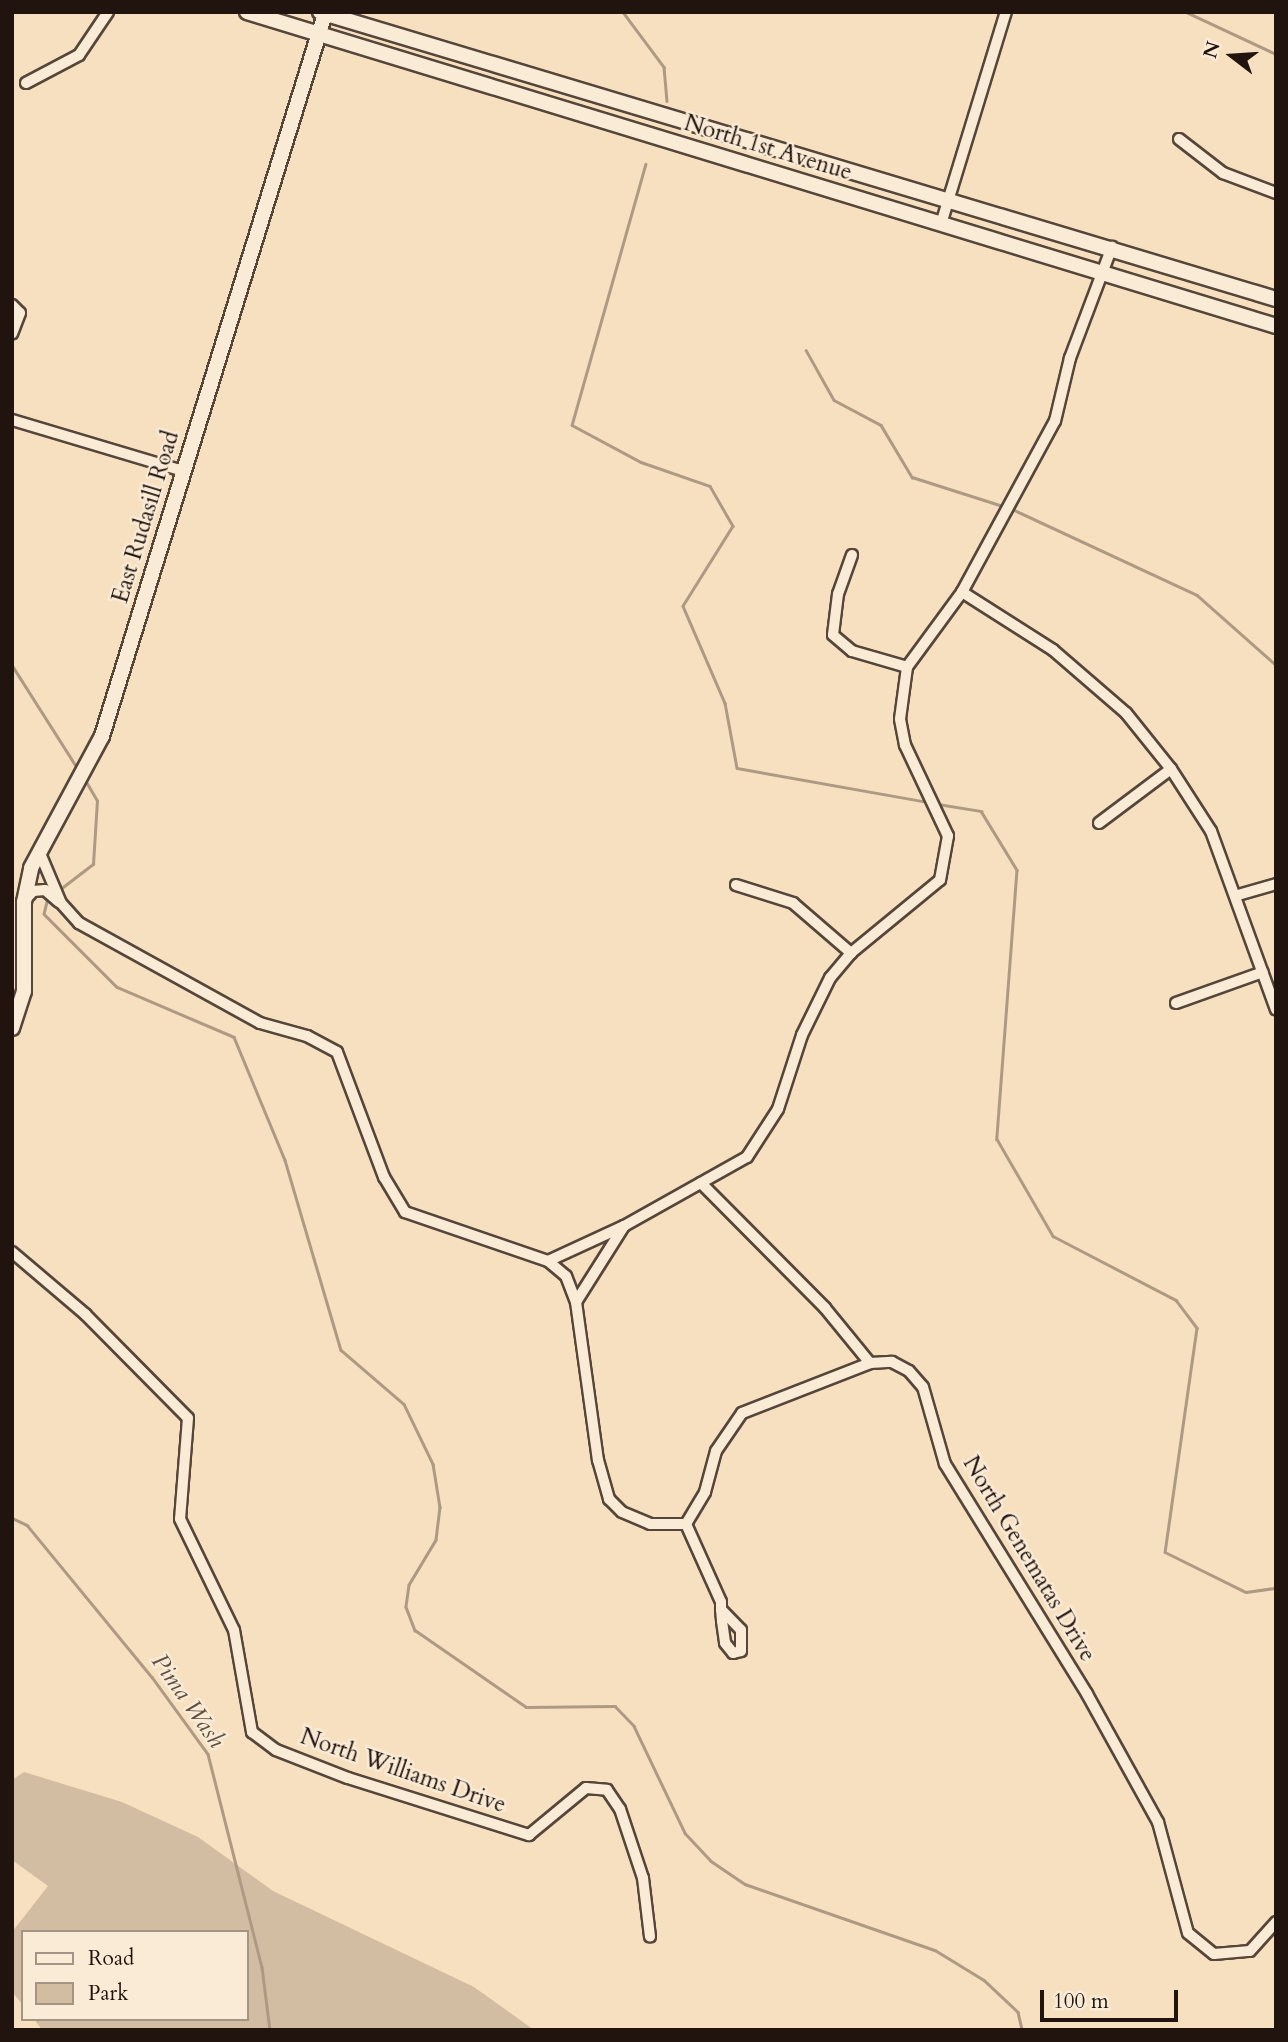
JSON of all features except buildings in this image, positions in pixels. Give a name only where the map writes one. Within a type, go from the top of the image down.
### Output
[{"type":"main road","name":"North 1st Avenue","points":[[247,12],[1276,326]]},
{"type":"main road","name":"North 1st Avenue","points":[[324,13],[948,203],[1112,247],[1276,299]]},
{"type":"main road","name":"East Rudasill Road","points":[[12,1028],[24,991],[25,900],[39,851],[102,736],[324,13]]},
{"type":"street","points":[[26,83],[79,55],[108,12]]},
{"type":"street","points":[[941,224],[1006,12]]},
{"type":"street","points":[[1179,139],[1223,173],[1276,193]]},
{"type":"street","points":[[548,1261],[624,1226],[747,1157],[767,1131],[820,994],[850,953],[928,891],[946,864],[948,836],[905,745],[900,719],[907,667],[962,592],[1055,421],[1070,358],[1112,247]]},
{"type":"street","points":[[12,305],[20,313],[12,334]]},
{"type":"street","points":[[12,420],[183,471]]},
{"type":"street","points":[[852,555],[838,594],[833,635],[852,651],[907,667]]},
{"type":"street","points":[[962,592],[1053,650],[1126,713],[1171,769],[1211,831],[1238,895],[1276,1010]]},
{"type":"street","points":[[1099,823],[1171,769]]},
{"type":"street","points":[[39,851],[63,906]]},
{"type":"street","points":[[1238,895],[1276,884]]},
{"type":"street","points":[[736,885],[793,903],[850,953]]},
{"type":"street","points":[[25,900],[33,891],[45,890],[79,923],[208,995],[337,1052],[384,1177],[405,1212],[548,1261],[566,1276],[576,1302],[609,1499],[650,1524],[686,1524]]},
{"type":"street","points":[[1176,1003],[1263,972]]},
{"type":"street","points":[[686,1524],[705,1492],[716,1451],[742,1413],[870,1363],[825,1308],[701,1183]]},
{"type":"street","points":[[576,1302],[624,1226]]},
{"type":"street","name":"North Williams Drive","points":[[12,1252],[85,1314],[188,1418],[180,1519],[234,1630],[252,1732],[276,1750],[348,1778],[529,1835],[586,1788],[607,1790],[620,1809],[643,1878],[650,1937]]},
{"type":"street","name":"North Genematas Drive","points":[[870,1363],[892,1362],[923,1387],[945,1464],[1087,1694],[1158,1822],[1188,1933],[1214,1954],[1250,1951],[1276,1922]]},
{"type":"street","points":[[686,1524],[721,1609]]},
{"type":"green space","points":[[24,1772],[122,1802],[198,1837],[273,1891],[474,1987],[534,2030],[42,2030],[35,2021],[248,2021],[248,1930],[21,1930],[21,2003],[12,1992],[12,1932],[48,1886],[12,1860],[12,1780]]},
{"type":"waterway","points":[[623,12],[664,67],[667,101]]},
{"type":"waterway","points":[[1186,12],[1276,54]]},
{"type":"waterway","points":[[646,164],[572,425],[641,462],[710,486],[733,526],[683,606],[725,703],[737,768],[928,802]]},
{"type":"waterway","points":[[806,350],[834,400],[881,425],[912,477],[1006,507]]},
{"type":"waterway","points":[[1012,509],[1197,595],[1276,665]]},
{"type":"waterway","points":[[12,665],[78,769]]},
{"type":"waterway","points":[[59,890],[93,864],[97,801],[85,780]]},
{"type":"waterway","points":[[938,804],[981,811],[1017,870],[997,1139],[1053,1236],[1176,1300],[1197,1328],[1165,1552],[1246,1592],[1276,1588]]},
{"type":"waterway","points":[[48,898],[44,914],[117,987],[234,1037],[285,1160],[341,1350],[404,1404],[433,1464],[440,1507],[436,1540],[409,1585],[406,1607],[415,1630],[526,1707],[615,1706],[634,1726],[685,1833],[711,1861],[745,1884],[935,1950],[984,1980],[1018,2012],[1022,2030]]},
{"type":"waterway","name":"Pima Wash","points":[[12,1518],[27,1525],[152,1677],[208,1754],[262,1967],[270,2030]]}]
